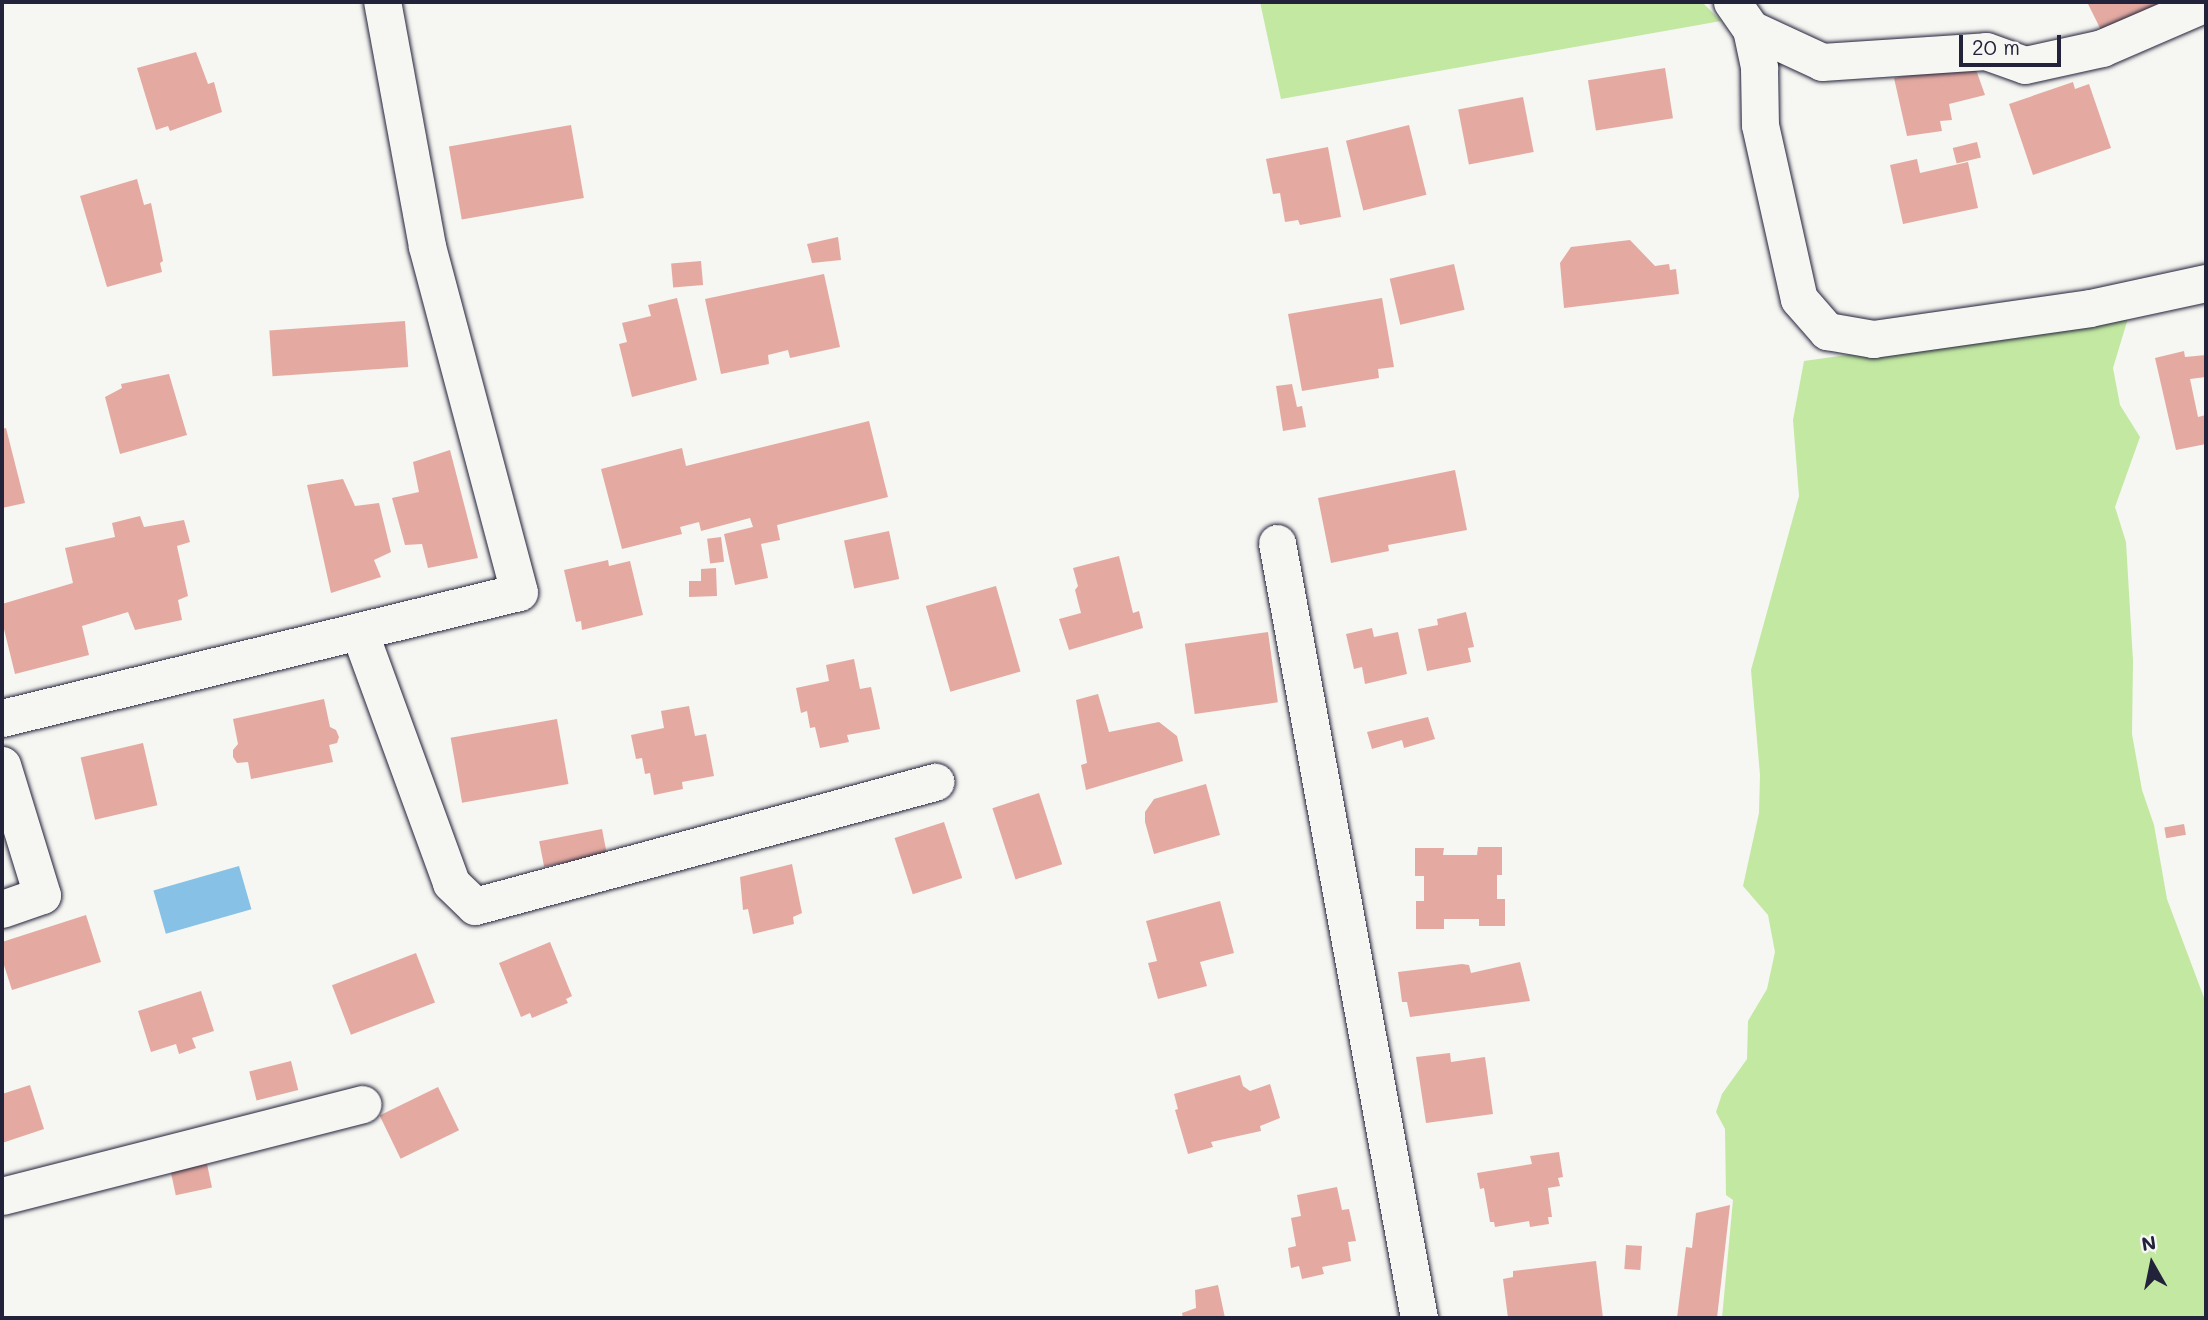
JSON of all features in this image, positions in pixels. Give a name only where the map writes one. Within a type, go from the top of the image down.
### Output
[{"type":"street","points":[[2,718],[519,592],[427,246],[382,2]]},
{"type":"street","points":[[1742,15],[1822,62],[1986,51],[2025,65],[2102,48],[2206,3]]},
{"type":"street","points":[[1742,15],[1759,68],[1760,125],[1799,299],[1827,331],[1873,339],[1887,338],[2090,308],[2206,283]]},
{"type":"street","points":[[1277,543],[1419,1318]]},
{"type":"street","points":[[359,631],[451,883],[475,906],[936,782]]},
{"type":"street","points":[[2,765],[42,895],[2,909]]},
{"type":"street","points":[[2,1196],[362,1104]]},
{"type":"green space","points":[[1260,2],[1702,2],[1721,21],[1281,99]]},
{"type":"green space","points":[[2129,315],[2113,368],[2120,405],[2140,437],[2115,507],[2126,542],[2133,661],[2132,734],[2142,790],[2154,825],[2167,899],[2206,1003],[2206,1318],[1722,1318],[1733,1200],[1726,1195],[1725,1129],[1716,1112],[1722,1094],[1747,1059],[1748,1021],[1767,989],[1775,952],[1768,915],[1743,886],[1759,813],[1760,775],[1751,670],[1799,496],[1793,420],[1804,361]]},
{"type":"water","points":[[239,866],[251,909],[166,934],[153,891]]},
{"type":"building","points":[[2087,2],[2175,2],[2103,34]]},
{"type":"building","points":[[196,52],[208,84],[214,82],[222,112],[170,131],[168,126],[156,130],[137,68]]},
{"type":"building","points":[[1974,64],[1985,95],[1949,104],[1952,120],[1940,121],[1942,131],[1907,136],[1894,78]]},
{"type":"building","points":[[1665,68],[1673,118],[1596,131],[1588,80]]},
{"type":"building","points":[[2073,82],[2075,89],[2089,84],[2111,148],[2033,175],[2009,104]]},
{"type":"building","points":[[1523,97],[1534,152],[1469,165],[1458,110]]},
{"type":"building","points":[[571,125],[584,198],[462,219],[449,147]]},
{"type":"building","points":[[1409,125],[1426,195],[1363,211],[1346,141]]},
{"type":"building","points":[[1977,142],[1981,158],[1957,164],[1953,148]]},
{"type":"building","points":[[1328,147],[1341,217],[1300,225],[1298,220],[1285,222],[1280,193],[1273,194],[1266,159]]},
{"type":"building","points":[[1917,159],[1920,173],[1968,162],[1978,208],[1903,224],[1890,165]]},
{"type":"building","points":[[137,179],[144,205],[151,203],[163,261],[160,263],[162,272],[107,287],[80,196]]},
{"type":"building","points":[[838,237],[841,260],[812,263],[807,244]]},
{"type":"building","points":[[1630,240],[1655,266],[1669,264],[1670,270],[1676,269],[1679,294],[1564,308],[1560,263],[1571,247]]},
{"type":"building","points":[[701,261],[703,285],[673,288],[671,264]]},
{"type":"building","points":[[1454,264],[1465,310],[1400,325],[1390,279]]},
{"type":"building","points":[[824,274],[840,347],[790,358],[788,350],[768,355],[769,364],[721,374],[705,299]]},
{"type":"building","points":[[677,298],[697,380],[632,397],[619,344],[627,342],[622,323],[651,316],[648,305]]},
{"type":"building","points":[[1382,298],[1394,367],[1378,369],[1379,378],[1302,391],[1288,314]]},
{"type":"building","points":[[405,321],[408,367],[273,376],[269,330]]},
{"type":"building","points":[[2184,351],[2185,357],[2206,355],[2206,377],[2190,379],[2198,417],[2206,415],[2206,444],[2176,450],[2155,358]]},
{"type":"building","points":[[169,374],[187,435],[120,454],[105,397],[122,388],[121,384]]},
{"type":"building","points":[[1292,384],[1297,407],[1302,406],[1306,427],[1283,431],[1276,386]]},
{"type":"building","points":[[869,421],[888,497],[777,525],[780,540],[761,544],[768,578],[735,585],[724,534],[753,527],[750,518],[701,531],[699,522],[680,527],[682,534],[622,549],[601,469],[682,448],[686,466]]},
{"type":"building","points":[[6,428],[25,503],[2,508],[2,429]]},
{"type":"building","points":[[450,450],[478,558],[428,568],[422,544],[405,545],[392,498],[419,492],[413,462]]},
{"type":"building","points":[[1455,470],[1467,530],[1388,545],[1389,551],[1331,563],[1318,498]]},
{"type":"building","points":[[343,479],[355,506],[379,503],[391,552],[374,560],[381,577],[331,593],[307,485]]},
{"type":"building","points":[[140,516],[144,527],[184,520],[190,542],[177,546],[188,596],[178,600],[182,620],[135,630],[128,612],[82,626],[89,655],[15,674],[2,621],[2,604],[73,583],[65,548],[115,537],[112,523]]},
{"type":"building","points":[[889,531],[899,579],[854,588],[844,541]]},
{"type":"building","points":[[721,537],[724,562],[710,564],[707,539]]},
{"type":"building","points":[[1119,556],[1133,613],[1139,611],[1143,628],[1069,650],[1059,619],[1081,613],[1073,568]]},
{"type":"building","points":[[608,560],[609,566],[630,561],[643,615],[582,630],[581,621],[576,622],[564,570]]},
{"type":"building","points":[[716,568],[717,596],[689,597],[689,581],[701,581],[701,569]]},
{"type":"building","points":[[996,586],[1021,672],[950,692],[926,606]]},
{"type":"building","points":[[1466,612],[1474,647],[1468,648],[1471,662],[1427,671],[1418,629],[1438,625],[1437,619]]},
{"type":"building","points":[[1372,628],[1374,637],[1398,632],[1407,674],[1365,684],[1362,667],[1354,669],[1346,634]]},
{"type":"building","points":[[1268,632],[1278,702],[1195,714],[1185,644]]},
{"type":"building","points":[[854,659],[860,689],[871,687],[880,729],[847,735],[849,742],[820,748],[815,727],[810,728],[807,711],[801,713],[796,688],[829,681],[826,665]]},
{"type":"building","points":[[1098,694],[1109,732],[1159,722],[1177,736],[1183,761],[1086,790],[1081,765],[1087,763],[1076,700]]},
{"type":"building","points":[[324,699],[330,727],[336,730],[339,737],[337,743],[329,745],[333,762],[251,779],[248,762],[237,763],[233,757],[233,750],[238,744],[233,719]]},
{"type":"building","points":[[689,706],[695,736],[706,734],[714,776],[682,782],[683,789],[654,795],[650,773],[645,774],[642,758],[636,759],[631,735],[664,728],[661,711]]},
{"type":"building","points":[[1428,717],[1435,739],[1404,748],[1402,740],[1372,749],[1367,732]]},
{"type":"building","points":[[557,719],[568,784],[462,803],[451,738]]},
{"type":"building","points":[[143,743],[157,805],[95,820],[81,757]]},
{"type":"building","points":[[1206,784],[1220,835],[1154,854],[1145,812],[1154,799]]},
{"type":"building","points":[[1039,793],[1062,864],[1016,879],[992,808]]},
{"type":"building","points":[[944,822],[962,878],[913,894],[895,838]]},
{"type":"building","points":[[2184,824],[2186,835],[2166,838],[2164,827]]},
{"type":"building","points":[[602,829],[607,855],[544,867],[539,841]]},
{"type":"building","points":[[1478,847],[1502,847],[1502,875],[1497,875],[1497,899],[1505,899],[1505,926],[1479,926],[1479,919],[1444,919],[1444,929],[1416,929],[1416,901],[1424,901],[1424,876],[1415,876],[1415,848],[1444,848],[1443,855],[1477,855]]},
{"type":"building","points":[[792,864],[802,913],[793,917],[794,924],[753,934],[748,909],[743,910],[740,877]]},
{"type":"building","points":[[1220,901],[1234,953],[1200,962],[1207,986],[1158,999],[1148,963],[1157,961],[1146,921]]},
{"type":"building","points":[[86,915],[101,962],[12,990],[2,959],[2,942]]},
{"type":"building","points":[[550,942],[572,996],[566,999],[568,1003],[532,1018],[530,1013],[521,1017],[499,963]]},
{"type":"building","points":[[416,953],[435,1002],[351,1035],[332,985]]},
{"type":"building","points":[[1520,962],[1530,1001],[1410,1017],[1407,1002],[1402,1002],[1398,972],[1462,964],[1469,965],[1471,973]]},
{"type":"building","points":[[201,991],[214,1031],[192,1038],[196,1048],[179,1054],[176,1044],[151,1052],[138,1011]]},
{"type":"building","points":[[1450,1053],[1451,1062],[1485,1057],[1493,1114],[1426,1123],[1416,1057]]},
{"type":"building","points":[[291,1061],[298,1090],[257,1101],[249,1071]]},
{"type":"building","points":[[1240,1075],[1243,1086],[1250,1091],[1270,1084],[1280,1118],[1260,1126],[1261,1131],[1211,1142],[1213,1147],[1188,1154],[1175,1110],[1178,1109],[1174,1094]]},
{"type":"building","points":[[30,1085],[44,1129],[2,1143],[2,1094]]},
{"type":"building","points":[[438,1087],[459,1130],[401,1159],[380,1115]]},
{"type":"building","points":[[1559,1152],[1563,1177],[1558,1178],[1560,1186],[1548,1188],[1552,1217],[1548,1217],[1549,1224],[1530,1227],[1529,1221],[1495,1227],[1494,1222],[1490,1222],[1484,1188],[1480,1189],[1477,1173],[1532,1164],[1530,1156]]},
{"type":"building","points":[[207,1164],[212,1187],[176,1195],[171,1172]]},
{"type":"building","points":[[1337,1187],[1342,1210],[1349,1209],[1356,1241],[1348,1242],[1351,1261],[1322,1267],[1324,1274],[1302,1279],[1299,1266],[1291,1268],[1288,1248],[1296,1246],[1291,1218],[1301,1216],[1297,1195]]},
{"type":"building","points":[[1730,1205],[1717,1318],[1677,1318],[1686,1247],[1692,1248],[1696,1213]]},
{"type":"building","points":[[1626,1245],[1642,1246],[1640,1270],[1624,1269]]},
{"type":"building","points":[[1596,1261],[1603,1318],[1508,1318],[1503,1279],[1513,1277],[1513,1271]]},
{"type":"building","points":[[1218,1285],[1225,1318],[1183,1318],[1182,1313],[1196,1308],[1195,1290]]}]
